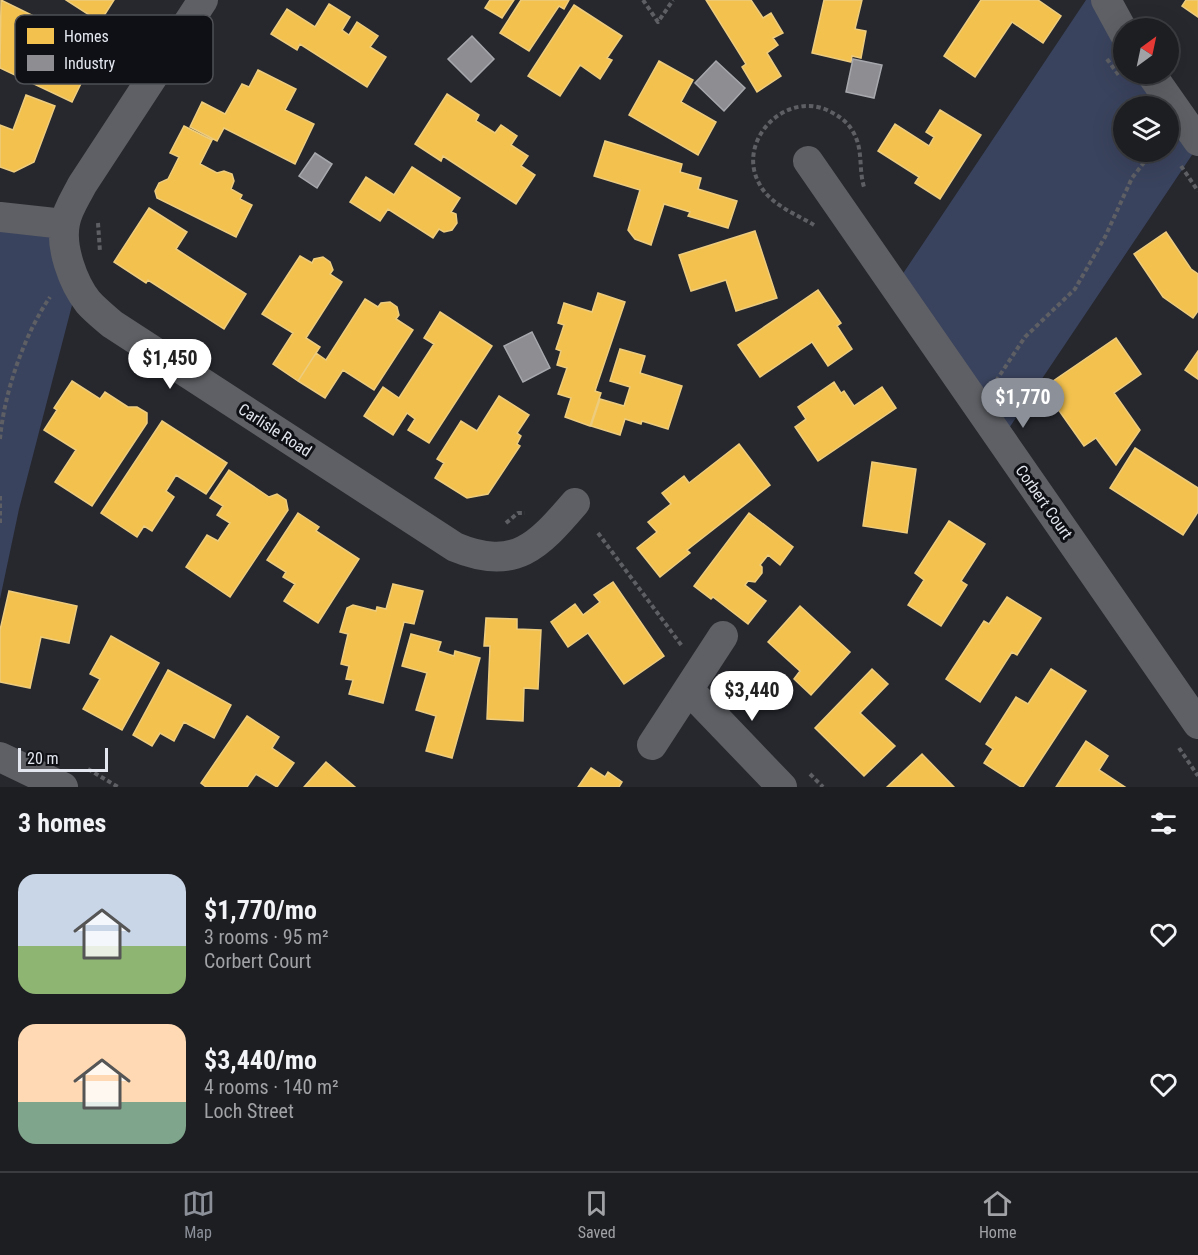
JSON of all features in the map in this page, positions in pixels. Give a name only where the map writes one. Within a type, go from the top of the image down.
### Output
[{"type":"street","points":[[193,15],[203,0]]},
{"type":"street","points":[[1106,0],[1116,18]]},
{"type":"street","points":[[0,217],[64,224],[82,185],[148,84]]},
{"type":"street","points":[[1158,84],[1198,141]]},
{"type":"street","name":"Corbert Court","points":[[808,161],[1198,724]]},
{"type":"street","name":"Carlisle Road","points":[[64,224],[69,263],[75,282],[90,303],[112,324],[455,547],[486,557],[511,556],[540,542],[575,503]]},
{"type":"street","points":[[652,745],[723,636]]},
{"type":"street","points":[[689,690],[782,787]]},
{"type":"street","points":[[0,757],[63,787]]},
{"type":"path","points":[[643,0],[658,22],[673,0]]},
{"type":"path","points":[[996,382],[1025,336],[1076,289],[1105,237],[1127,187],[1145,162]]},
{"type":"path","points":[[100,216],[98,245],[101,261]]},
{"type":"path","points":[[0,439],[4,407],[17,365],[45,305],[56,292]]},
{"type":"path","points":[[0,496],[0,525]]},
{"type":"path","points":[[501,527],[518,513],[533,514]]},
{"type":"path","points":[[598,533],[682,647]]},
{"type":"shaded area","points":[[1086,0],[1106,0],[1115,18],[1113,18],[1113,84],[1158,84],[1165,96],[1113,96],[1113,162],[1179,162],[1179,117],[1198,146],[1001,440],[894,287]]},
{"type":"shaded area","points":[[0,217],[64,224],[77,286],[19,509],[0,599]]},
{"type":"building: Homes","points":[[1,0],[32,15],[15,15],[15,75],[0,68]]},
{"type":"building: Homes","points":[[66,0],[114,0],[104,15],[89,15]]},
{"type":"building: Homes","points":[[490,0],[514,0],[502,18],[485,8]]},
{"type":"building: Homes","points":[[521,0],[569,0],[564,9],[559,6],[529,51],[500,33]]},
{"type":"building: Homes","points":[[706,0],[751,0],[763,18],[771,13],[783,33],[773,38],[778,45],[767,53],[781,76],[757,92],[742,67],[746,64]]},
{"type":"building: Homes","points":[[824,0],[862,0],[855,29],[866,31],[861,58],[852,56],[851,62],[812,53]]},
{"type":"building: Homes","points":[[981,0],[1038,0],[1061,16],[1043,43],[1012,22],[975,77],[944,56]]},
{"type":"building: Homes","points":[[1186,0],[1198,0],[1198,17],[1182,6]]},
{"type":"building: Homes","points":[[329,4],[350,17],[342,30],[349,35],[357,22],[378,36],[370,47],[386,57],[367,87],[300,44],[297,50],[271,34],[287,9],[315,27]]},
{"type":"building: Homes","points":[[574,5],[622,36],[607,58],[612,60],[600,79],[580,65],[560,96],[528,76]]},
{"type":"building: Homes","points":[[659,61],[693,80],[681,102],[716,122],[698,155],[629,115]]},
{"type":"building: Homes","points":[[258,70],[296,89],[285,110],[314,124],[295,164],[224,128],[217,141],[190,127],[202,102],[225,114],[242,84],[249,87]]},
{"type":"building: Homes","points":[[34,84],[81,84],[72,102]]},
{"type":"building: Homes","points":[[447,94],[479,115],[476,121],[495,133],[501,125],[517,136],[511,145],[528,156],[521,166],[535,175],[516,204],[443,156],[441,161],[415,144]]},
{"type":"building: Homes","points":[[26,95],[55,106],[34,162],[14,172],[0,167],[0,125],[13,130]]},
{"type":"building: Homes","points":[[940,110],[981,135],[940,199],[915,183],[919,177],[878,151],[895,124],[929,146],[934,137],[926,132]]},
{"type":"building: Homes","points":[[184,126],[212,140],[200,164],[217,173],[224,171],[232,174],[234,181],[231,189],[242,195],[240,199],[252,205],[236,237],[157,198],[155,191],[159,183],[168,179],[179,157],[170,153]]},
{"type":"building: Homes","points":[[605,141],[682,164],[680,172],[701,178],[698,189],[737,201],[728,228],[688,216],[690,212],[664,204],[651,245],[635,239],[628,230],[640,190],[594,176]]},
{"type":"building: Homes","points":[[412,167],[460,198],[451,212],[456,214],[457,223],[452,230],[444,232],[439,229],[433,238],[388,209],[380,221],[350,202],[366,177],[394,195]]},
{"type":"building: Homes","points":[[149,208],[187,232],[176,249],[246,294],[224,329],[148,280],[146,283],[114,262]]},
{"type":"building: Homes","points":[[755,231],[777,298],[736,311],[726,280],[691,291],[679,255]]},
{"type":"building: Homes","points":[[1166,232],[1191,269],[1198,274],[1198,311],[1193,318],[1163,297],[1134,254]]},
{"type":"building: Homes","points":[[300,256],[312,263],[314,259],[323,257],[330,262],[333,270],[330,274],[342,282],[306,338],[320,347],[298,381],[273,364],[293,333],[262,314]]},
{"type":"building: Homes","points":[[818,290],[841,323],[837,326],[852,349],[828,366],[812,342],[760,377],[738,345]]},
{"type":"building: Homes","points":[[598,293],[625,302],[595,391],[601,393],[590,426],[565,417],[571,398],[558,394],[567,368],[557,365],[561,351],[556,349],[564,325],[558,323],[564,303],[592,312]]},
{"type":"building: Homes","points":[[365,299],[378,307],[381,303],[390,302],[397,307],[399,315],[396,319],[413,330],[374,390],[343,370],[325,398],[298,381],[316,353],[326,360]]},
{"type":"building: Homes","points":[[440,312],[492,346],[429,443],[408,430],[415,419],[407,413],[393,435],[364,416],[383,387],[399,398],[434,344],[424,338]]},
{"type":"building: Homes","points":[[1116,338],[1141,374],[1114,393],[1140,430],[1116,465],[1096,438],[1084,446],[1043,388]]},
{"type":"building: Homes","points":[[620,349],[645,356],[640,373],[682,386],[668,429],[642,421],[641,424],[625,419],[620,435],[591,426],[600,399],[624,406],[630,387],[610,381]]},
{"type":"building: Homes","points":[[1198,351],[1198,379],[1185,370]]},
{"type":"building: Homes","points":[[72,381],[100,399],[105,392],[128,407],[137,407],[147,413],[147,423],[92,506],[55,482],[76,450],[44,430],[57,410],[54,408]]},
{"type":"building: Homes","points":[[834,382],[841,393],[844,391],[854,406],[882,387],[896,408],[818,461],[795,427],[806,419],[798,407]]},
{"type":"building: Homes","points":[[499,396],[529,415],[517,433],[521,436],[517,444],[520,446],[488,494],[467,498],[435,478],[444,463],[437,459],[461,421],[477,431]]},
{"type":"building: Homes","points":[[162,421],[227,463],[206,494],[176,475],[166,491],[174,497],[152,531],[144,526],[137,537],[101,513]]},
{"type":"building: Homes","points":[[739,444],[770,485],[687,550],[690,553],[660,577],[637,548],[657,532],[648,522],[671,504],[662,493],[684,476],[689,483]]},
{"type":"building: Homes","points":[[1135,448],[1198,488],[1198,512],[1183,535],[1110,488]]},
{"type":"building: Homes","points":[[872,462],[916,469],[907,533],[863,526]]},
{"type":"building: Homes","points":[[229,470],[269,497],[277,494],[286,500],[288,510],[230,597],[186,567],[207,535],[218,541],[230,523],[217,515],[223,506],[210,498]]},
{"type":"building: Homes","points":[[298,513],[319,527],[316,531],[359,559],[318,623],[284,601],[295,584],[283,577],[286,572],[267,560]]},
{"type":"building: Homes","points":[[749,513],[793,547],[780,565],[768,555],[760,565],[762,573],[755,582],[748,581],[745,585],[766,601],[748,624],[713,597],[711,599],[694,586]]},
{"type":"building: Homes","points":[[949,521],[985,544],[961,581],[967,585],[941,626],[908,605],[924,580],[915,573]]},
{"type":"building: Homes","points":[[613,582],[664,656],[624,684],[588,633],[568,647],[551,622],[575,604],[583,615],[600,602],[594,595]]},
{"type":"building: Homes","points":[[393,584],[423,591],[414,624],[404,622],[383,703],[349,694],[353,680],[346,679],[349,666],[341,664],[348,634],[340,632],[347,608],[353,605],[376,611],[377,607],[386,609]]},
{"type":"building: Homes","points":[[9,591],[77,606],[69,643],[41,637],[30,688],[0,682],[0,630]]},
{"type":"building: Homes","points":[[1007,597],[1041,618],[1017,655],[1012,652],[980,702],[946,679],[984,621],[989,624]]},
{"type":"building: Homes","points":[[800,606],[850,652],[811,695],[794,679],[800,671],[768,642]]},
{"type":"building: Homes","points":[[486,618],[517,619],[517,629],[541,630],[538,689],[524,688],[523,721],[487,719],[490,646],[484,646]]},
{"type":"building: Homes","points":[[411,634],[441,642],[438,651],[454,656],[455,651],[480,658],[452,758],[426,751],[436,716],[416,710],[427,673],[402,666]]},
{"type":"building: Homes","points":[[111,636],[159,663],[122,730],[83,709],[100,679],[90,674]]},
{"type":"building: Homes","points":[[872,669],[888,684],[860,713],[895,746],[864,776],[815,728]]},
{"type":"building: Homes","points":[[1051,669],[1086,691],[1021,787],[984,763],[993,749],[986,744],[1016,697],[1028,704]]},
{"type":"building: Homes","points":[[168,670],[231,705],[214,738],[184,722],[174,741],[160,733],[152,746],[133,735]]},
{"type":"building: Homes","points":[[247,716],[279,737],[272,748],[294,763],[277,787],[256,774],[247,787],[206,787],[201,783]]},
{"type":"building: Homes","points":[[1086,741],[1108,756],[1099,770],[1125,787],[1056,787]]},
{"type":"building: Homes","points":[[922,754],[954,787],[887,787]]},
{"type":"building: Homes","points":[[326,762],[355,787],[304,787]]},
{"type":"building: Homes","points":[[591,768],[605,777],[608,772],[622,782],[619,787],[578,787]]},
{"type":"building: Industry","points":[[472,36],[494,59],[471,82],[448,59]]},
{"type":"building: Industry","points":[[853,59],[882,65],[874,98],[846,92]]},
{"type":"building: Industry","points":[[716,61],[745,88],[724,111],[695,83]]},
{"type":"building: Industry","points":[[315,153],[332,164],[317,188],[299,176]]},
{"type":"building: Industry","points":[[532,332],[550,368],[523,382],[504,346]]}]
